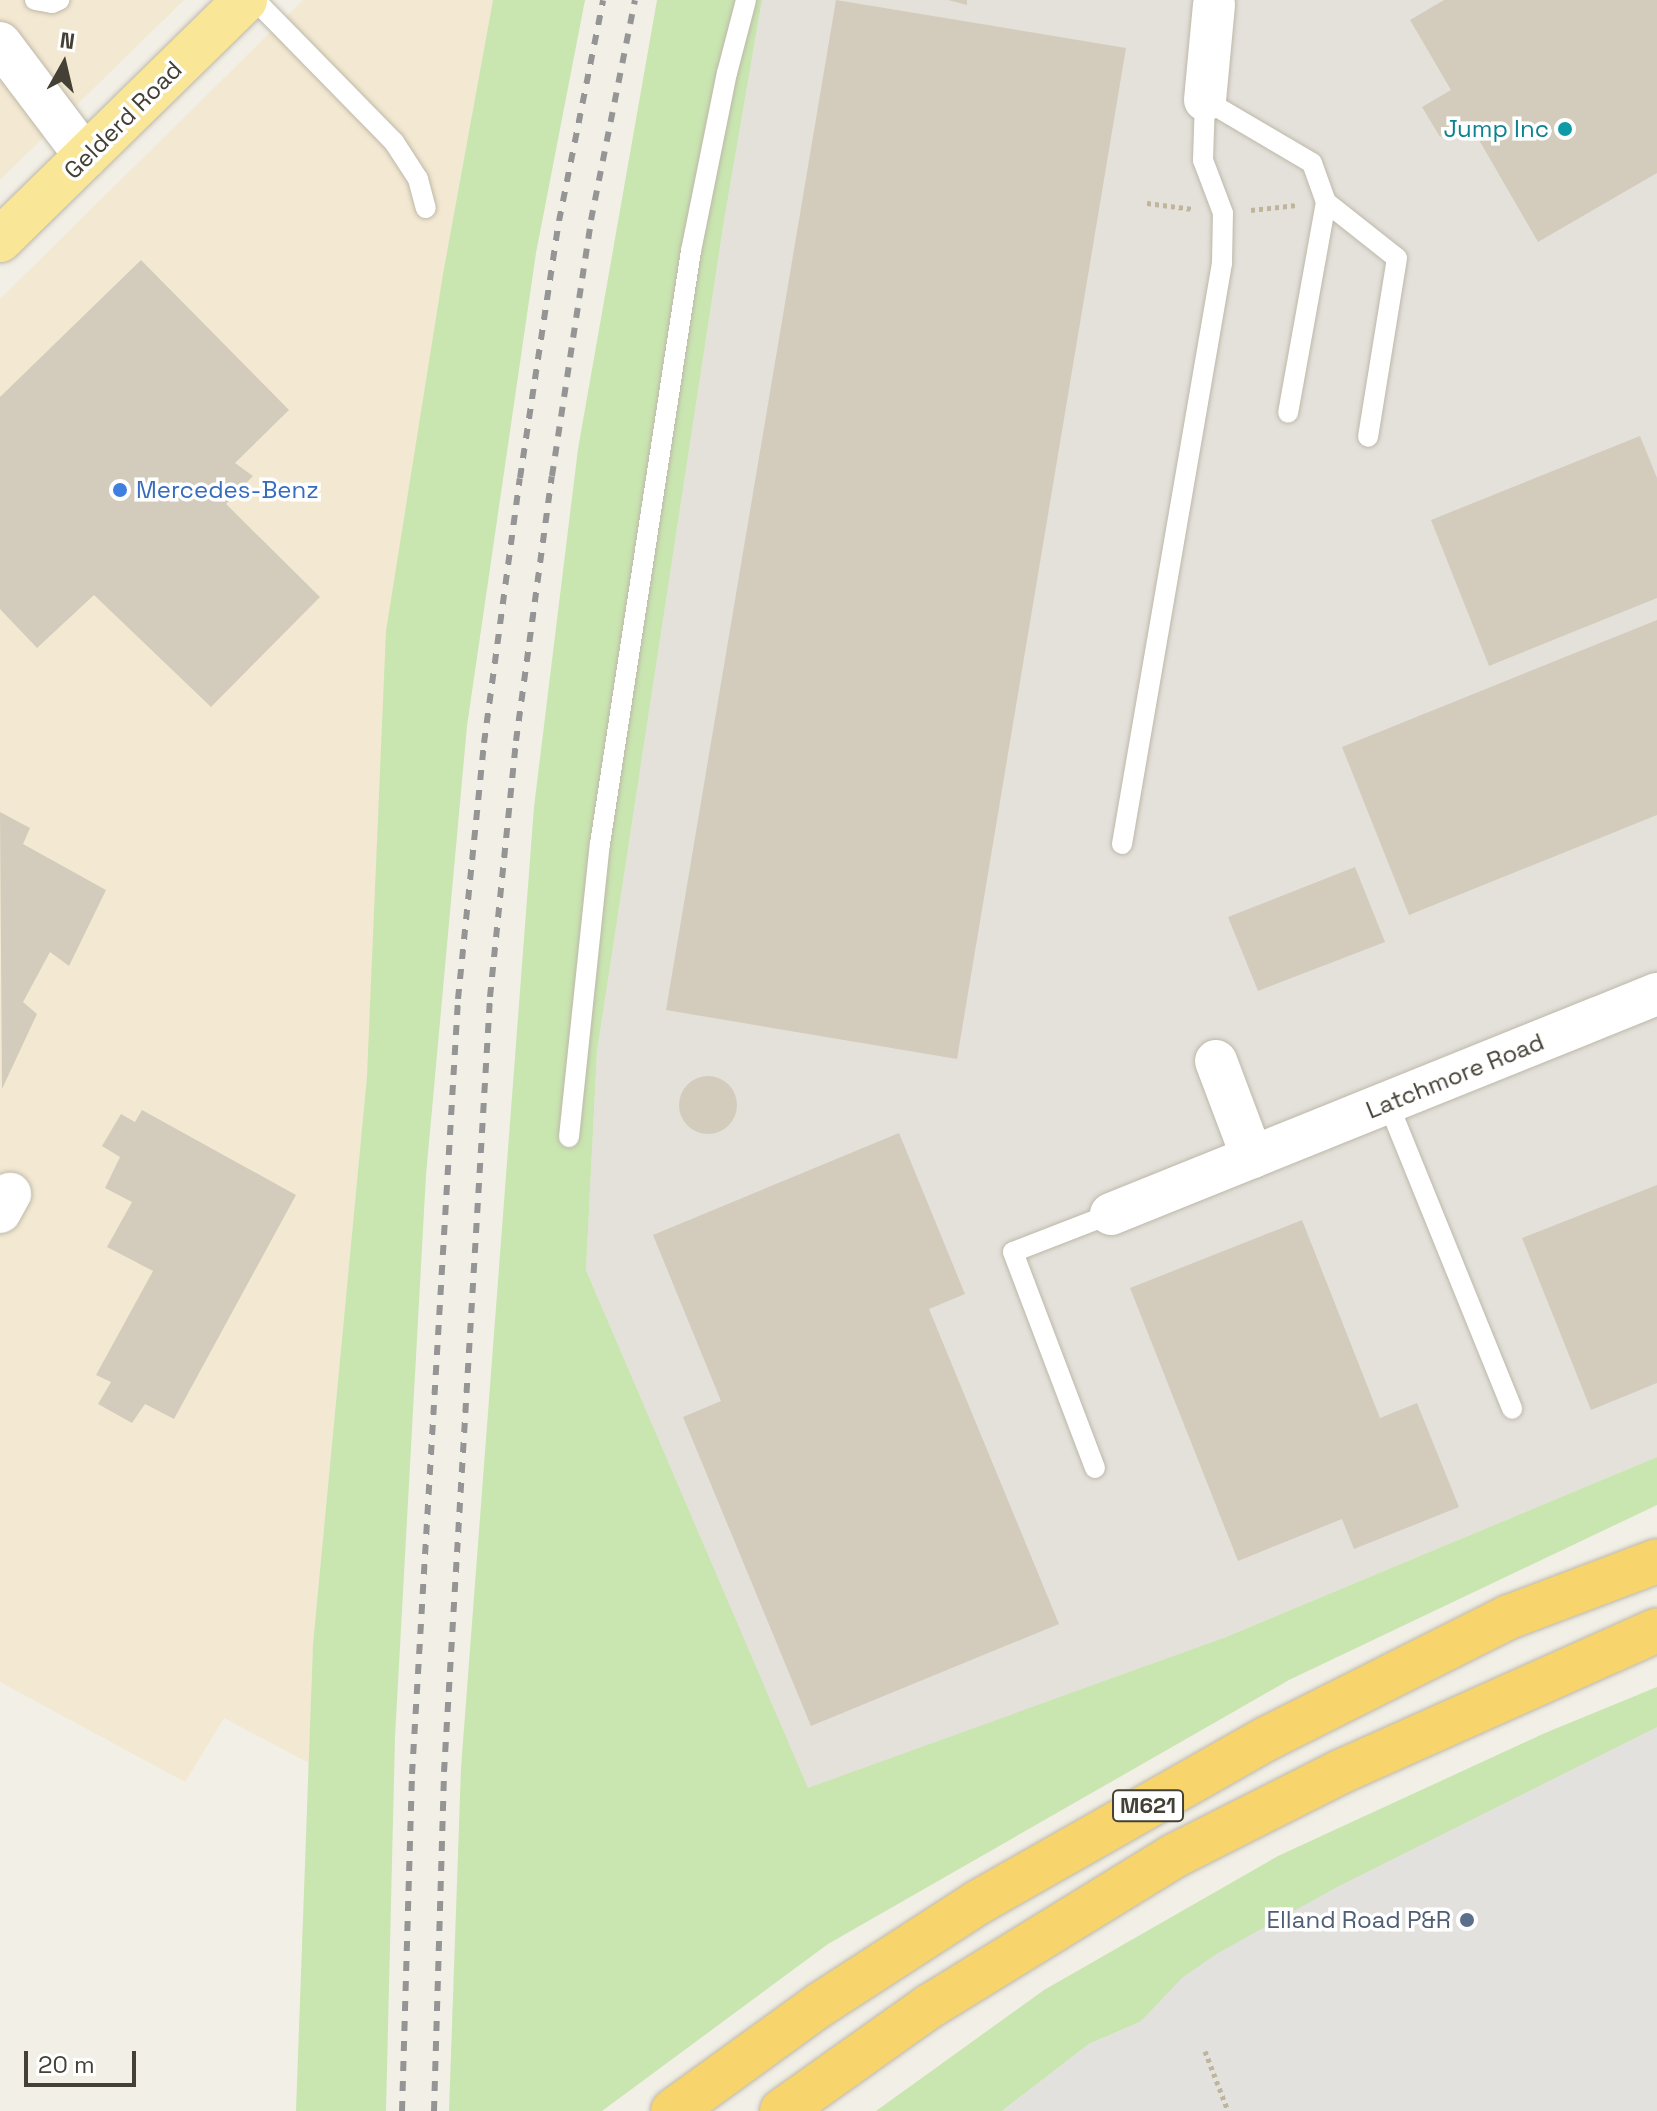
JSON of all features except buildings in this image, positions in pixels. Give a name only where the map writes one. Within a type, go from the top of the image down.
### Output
[{"type":"highway","name":"M621","points":[[673,2111],[821,2004],[977,1903],[1268,1738],[1509,1617],[1657,1561]]},
{"type":"highway","name":"M621","points":[[782,2111],[930,2006],[1174,1856],[1340,1772],[1657,1630]]},
{"type":"main road","name":"Gelderd Road","points":[[0,240],[245,0]]},
{"type":"street","points":[[1205,100],[1212,1]]},
{"type":"street","points":[[0,43],[86,157]]},
{"type":"street","name":"Latchmore Road","points":[[1111,1214],[1657,994]]},
{"type":"street","points":[[1216,1061],[1252,1157]]},
{"type":"lane","points":[[35,0],[52,3],[59,0]]},
{"type":"lane","points":[[255,0],[394,142],[418,179],[426,208]]},
{"type":"lane","points":[[569,1137],[600,844],[691,251],[727,73],[746,0]]},
{"type":"lane","points":[[1122,844],[1222,263],[1223,213],[1203,160],[1205,100],[1312,163],[1326,202],[1288,413]]},
{"type":"lane","points":[[1326,202],[1397,258],[1368,437]]},
{"type":"lane","points":[[1388,1103],[1512,1409]]},
{"type":"lane","points":[[1095,1468],[1013,1252],[1111,1214]]},
{"type":"path","points":[[1205,2051],[1228,2111]]},
{"type":"shaded area","points":[[0,0],[184,0],[0,180]]},
{"type":"shaded area","points":[[303,0],[493,0],[443,274],[313,1644],[309,1763],[224,1718],[185,1782],[0,1682],[0,299]]},
{"type":"shaded area","points":[[762,0],[1657,0],[1657,1457],[1226,1637],[808,1789],[586,1270],[597,1052],[724,221]]},
{"type":"shaded area","name":"Elland Road P&R","points":[[1657,1727],[1657,2111],[1002,2111],[1089,2044],[1140,2022],[1183,1977],[1218,1953],[1337,1887]]},
{"type":"green space","points":[[493,0],[585,0],[536,253],[467,726],[426,1175],[395,1737],[386,2111],[296,2111],[313,1644],[367,1076],[386,631],[443,274]]},
{"type":"green space","points":[[657,0],[762,0],[724,221],[597,1052],[586,1270],[808,1788],[1226,1637],[1657,1457],[1657,1505],[1289,1680],[828,1944],[602,2111],[449,2111],[461,1768],[534,807],[578,449]]},
{"type":"green space","points":[[1657,1687],[1657,1766],[1140,2022],[1089,2044],[1002,2111],[876,2111],[1044,1990],[1278,1856],[1545,1733]]},
{"type":"railway","points":[[402,2111],[412,1774],[458,999],[484,743],[520,478],[559,221],[603,0]]},
{"type":"railway","points":[[434,2111],[444,1772],[490,997],[516,741],[552,476],[591,220],[635,0]]},
{"type":"place","name":"Jump Inc","points":[[1565,129]]},
{"type":"place","name":"Mercedes-Benz","points":[[120,490]]},
{"type":"place","name":"Elland Road P&R","points":[[1467,1920]]}]
